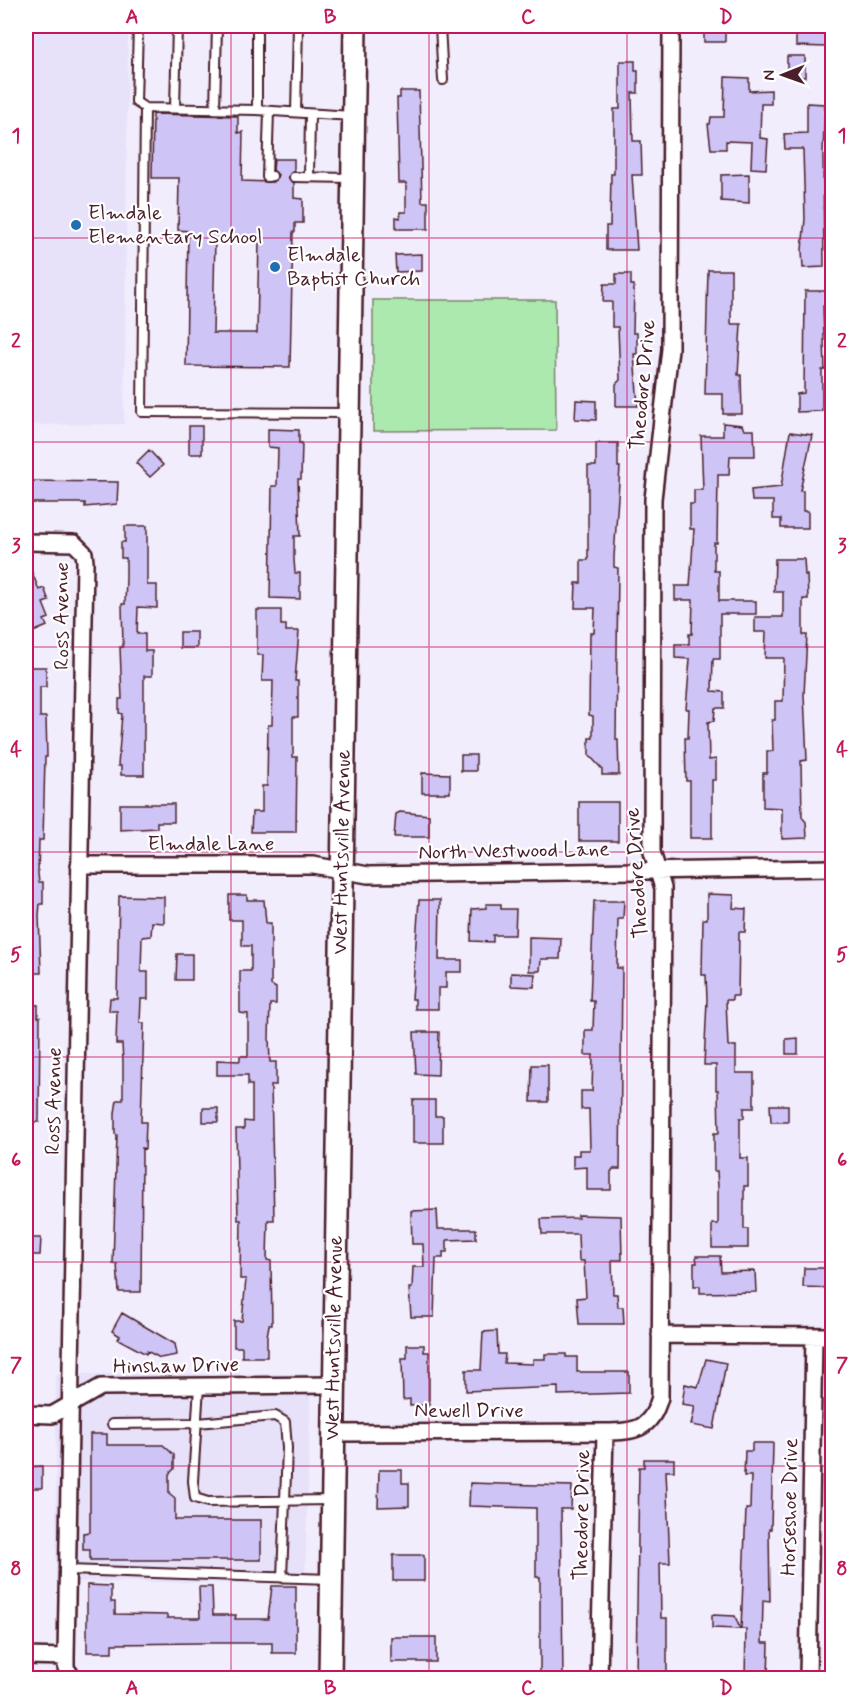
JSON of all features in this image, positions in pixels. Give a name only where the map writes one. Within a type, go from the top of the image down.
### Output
[{"type":"main road","name":"West Huntsville Avenue","points":[[330,1678],[355,26]]},
{"type":"street","name":"Theodore Drive","points":[[599,1678],[605,1432],[640,1428],[651,1419],[660,1397],[663,888],[652,852],[653,499],[670,349],[671,26]]},
{"type":"street","name":"Ross Avenue","points":[[26,542],[66,542],[80,547],[85,562],[66,1657],[66,1668],[73,1678]]},
{"type":"street","name":"Elmdale Lane","points":[[79,865],[313,865],[342,870]]},
{"type":"street","name":"North Westwood Lane","points":[[342,870],[368,875],[832,868]]},
{"type":"street","points":[[660,1335],[832,1336]]},
{"type":"street","name":"Horseshoe Drive","points":[[808,1678],[814,1335]]},
{"type":"street","name":"Hinshaw Drive","points":[[26,1414],[52,1415],[101,1388],[334,1385]]},
{"type":"street","name":"Newell Drive","points":[[333,1433],[605,1432]]},
{"type":"street","points":[[26,1656],[66,1657]]},
{"type":"lane","points":[[138,26],[136,102],[145,108],[257,110],[354,116]]},
{"type":"lane","points":[[175,108],[177,26]]},
{"type":"lane","points":[[215,109],[217,26]]},
{"type":"lane","points":[[257,26],[257,110]]},
{"type":"lane","points":[[296,112],[298,26]]},
{"type":"lane","points":[[440,26],[443,80]]},
{"type":"lane","points":[[145,108],[142,412],[349,413]]},
{"type":"lane","points":[[269,111],[269,176]]},
{"type":"lane","points":[[309,177],[310,114]]},
{"type":"lane","points":[[294,177],[353,178]]},
{"type":"lane","points":[[199,1386],[193,1481],[195,1498],[208,1502],[332,1500]]},
{"type":"lane","points":[[112,1424],[198,1423],[274,1416],[285,1422],[282,1578]]},
{"type":"lane","points":[[68,1570],[331,1579]]},
{"type":"shaded area","name":"Elmdale Elementary School","points":[[26,26],[128,26],[124,424],[26,425]]},
{"type":"shaded area","points":[[56,1374],[311,1374],[305,1584],[56,1581]]},
{"type":"green space","points":[[373,300],[555,300],[556,430],[373,431]]},
{"type":"building","points":[[704,26],[725,26],[725,42],[704,42]]},
{"type":"building","points":[[796,26],[829,26],[827,47],[796,46]]},
{"type":"building","points":[[787,56],[805,56],[805,77],[787,77]]},
{"type":"building","points":[[620,61],[635,61],[635,71],[638,71],[638,93],[632,93],[633,141],[641,141],[642,175],[632,175],[637,250],[606,250],[606,226],[610,226],[611,174],[614,174],[614,109],[620,109]]},
{"type":"building","points":[[725,77],[749,78],[749,91],[771,90],[771,104],[761,104],[760,138],[768,139],[766,169],[751,168],[752,142],[726,141],[726,149],[711,149],[708,124],[710,124],[711,117],[724,117]]},
{"type":"building","points":[[400,91],[419,91],[422,202],[428,202],[428,229],[396,229],[396,217],[400,218],[400,212],[406,212],[406,183],[399,183],[397,98],[400,98]]},
{"type":"building","points":[[807,103],[825,104],[824,267],[803,268],[805,219],[803,149],[785,149],[784,134],[807,133]]},
{"type":"building","name":"Elmdale Baptist Church","points":[[153,114],[238,116],[238,133],[243,132],[242,181],[274,182],[278,175],[273,170],[274,159],[294,159],[294,171],[288,177],[294,183],[294,198],[303,199],[303,223],[295,223],[295,232],[293,232],[290,367],[186,366],[188,231],[178,230],[179,178],[152,178]],"holes":[[[215,239],[259,240],[257,333],[213,333]]]},
{"type":"building","points":[[749,174],[749,203],[721,201],[721,175]]},
{"type":"building","points":[[422,254],[422,271],[396,272],[395,255]]},
{"type":"building","points":[[708,270],[731,270],[731,324],[741,324],[738,375],[741,375],[742,414],[723,414],[723,394],[705,394]]},
{"type":"building","points":[[616,274],[631,274],[631,285],[634,285],[633,333],[637,333],[637,354],[634,354],[638,406],[616,406],[616,384],[620,380],[618,327],[612,327],[612,302],[603,302],[604,284],[616,284]]},
{"type":"building","points":[[805,291],[827,291],[827,306],[823,306],[825,370],[822,370],[822,411],[797,412],[797,394],[804,393]]},
{"type":"building","points":[[576,400],[596,401],[596,420],[575,419]]},
{"type":"building","points":[[723,423],[742,425],[744,430],[754,430],[755,456],[730,456],[729,475],[718,475],[717,543],[714,543],[714,571],[719,571],[719,601],[756,601],[756,614],[720,614],[720,659],[713,659],[712,691],[724,692],[724,708],[715,708],[714,721],[708,722],[709,760],[716,759],[716,780],[712,780],[712,838],[690,838],[690,781],[686,781],[685,738],[688,738],[689,709],[686,709],[690,659],[675,658],[675,644],[689,644],[689,634],[692,634],[693,600],[675,600],[675,586],[690,586],[694,529],[690,529],[690,504],[694,504],[694,490],[703,490],[701,436],[723,436]]},
{"type":"building","points":[[189,426],[202,426],[202,454],[189,454]]},
{"type":"building","points":[[268,429],[299,430],[299,443],[302,443],[301,479],[298,479],[300,536],[294,536],[295,573],[300,573],[300,599],[270,598],[272,486],[277,486],[278,448],[268,447]]},
{"type":"building","points":[[790,432],[812,435],[800,491],[803,491],[803,511],[808,511],[808,528],[781,528],[781,519],[773,519],[773,501],[752,501],[751,490],[781,487]]},
{"type":"building","points":[[596,443],[618,443],[618,467],[620,467],[614,557],[614,567],[618,568],[616,740],[618,740],[619,775],[602,775],[602,769],[589,755],[589,738],[593,738],[593,716],[589,715],[590,633],[594,633],[595,608],[575,608],[576,583],[581,583],[581,560],[588,560],[588,466],[596,466]]},
{"type":"building","points":[[149,450],[163,465],[150,477],[136,463]]},
{"type":"building","points":[[26,481],[118,482],[117,504],[85,507],[85,503],[26,503]]},
{"type":"building","points":[[125,526],[147,526],[147,585],[157,585],[157,608],[138,607],[137,634],[145,634],[145,651],[152,651],[152,676],[144,676],[144,775],[121,775],[121,766],[118,766],[122,714],[119,713],[119,699],[122,699],[120,647],[123,647],[122,604],[125,604],[126,578],[126,558],[121,558],[121,542],[125,542]]},
{"type":"building","points":[[26,557],[39,590],[44,588],[49,601],[43,603],[49,618],[44,620],[47,626],[26,635]]},
{"type":"building","points":[[775,559],[804,559],[805,575],[807,575],[808,599],[803,599],[803,635],[807,635],[804,695],[807,760],[801,761],[802,817],[806,822],[807,838],[782,839],[782,808],[763,807],[763,773],[767,773],[767,751],[773,751],[772,720],[775,720],[775,701],[783,701],[784,658],[765,658],[766,632],[755,632],[755,617],[783,617],[783,592],[774,592]]},
{"type":"building","points":[[257,610],[281,610],[281,625],[286,625],[286,631],[299,631],[295,681],[298,681],[298,717],[293,717],[293,757],[297,757],[296,832],[251,832],[252,812],[262,812],[262,786],[267,786],[268,725],[272,725],[273,681],[262,681],[263,655],[257,655]]},
{"type":"building","points":[[180,632],[197,632],[197,648],[180,648]]},
{"type":"building","points":[[26,667],[46,667],[46,687],[40,687],[40,717],[46,717],[47,757],[45,757],[43,840],[39,840],[38,874],[39,882],[43,882],[43,904],[40,904],[39,915],[41,973],[26,973]]},
{"type":"building","points":[[461,755],[476,755],[476,771],[461,771]]},
{"type":"building","points":[[422,773],[450,774],[450,793],[422,793]]},
{"type":"building","points":[[579,802],[618,802],[618,841],[579,841]]},
{"type":"building","points":[[120,804],[174,804],[174,822],[157,822],[157,828],[120,830]]},
{"type":"building","points":[[400,812],[429,815],[429,837],[394,837],[396,814]]},
{"type":"building","points":[[707,894],[734,895],[733,908],[746,909],[745,932],[739,932],[738,996],[732,996],[732,1000],[726,1000],[728,1046],[736,1046],[736,1073],[754,1073],[754,1108],[744,1108],[744,1118],[740,1118],[740,1158],[748,1158],[748,1186],[744,1186],[744,1229],[748,1229],[748,1248],[712,1248],[712,1224],[718,1224],[714,1133],[719,1133],[716,1065],[704,1065],[707,1000],[706,975],[702,975],[703,919],[707,919]]},
{"type":"building","points":[[229,895],[247,895],[247,900],[264,900],[266,923],[271,923],[271,985],[276,988],[276,1004],[270,1004],[269,1038],[270,1062],[276,1062],[276,1085],[271,1085],[274,1220],[268,1220],[267,1260],[271,1261],[272,1325],[269,1325],[267,1336],[267,1357],[242,1357],[242,1347],[234,1347],[234,1321],[242,1321],[246,1279],[240,1279],[241,1220],[238,1220],[236,1129],[244,1129],[244,1121],[252,1122],[252,1085],[248,1085],[248,1075],[217,1075],[217,1060],[240,1061],[240,1056],[248,1056],[248,1014],[240,1013],[240,971],[251,971],[251,946],[242,946],[242,920],[229,920]]},
{"type":"building","points":[[119,896],[164,897],[164,923],[152,922],[151,936],[142,937],[141,972],[148,972],[148,999],[141,999],[140,1023],[144,1023],[141,1122],[146,1122],[145,1149],[142,1148],[141,1292],[119,1292],[117,1264],[113,1264],[117,1135],[115,1134],[115,1113],[117,1100],[123,1100],[123,1062],[122,1044],[116,1044],[117,1011],[109,1011],[110,998],[117,998]]},
{"type":"building","points":[[419,900],[440,900],[439,960],[462,960],[462,972],[446,972],[446,988],[438,988],[438,1009],[415,1009],[415,999],[412,999]]},
{"type":"building","points":[[594,901],[624,901],[623,919],[618,919],[617,968],[622,968],[620,1169],[613,1169],[611,1172],[611,1190],[587,1190],[587,1167],[573,1168],[573,1155],[579,1155],[579,1150],[590,1150],[589,1109],[581,1109],[581,1091],[592,1091],[593,1055],[585,1055],[585,1030],[593,1030],[594,1001],[590,1001]]},
{"type":"building","points":[[486,904],[501,904],[501,909],[516,909],[515,935],[493,935],[493,942],[471,941],[472,909],[486,908]]},
{"type":"building","points":[[529,937],[561,938],[560,959],[541,959],[540,971],[529,971]]},
{"type":"building","points":[[177,954],[192,954],[192,980],[176,980]]},
{"type":"building","points":[[511,973],[535,974],[534,987],[511,986]]},
{"type":"building","points":[[26,1004],[38,1005],[38,1017],[40,1017],[39,1122],[26,1122]]},
{"type":"building","points":[[414,1032],[439,1032],[438,1075],[416,1074]]},
{"type":"building","points":[[798,1038],[798,1054],[786,1054],[786,1039]]},
{"type":"building","points":[[532,1065],[548,1065],[548,1102],[531,1102]]},
{"type":"building","points":[[413,1100],[435,1100],[435,1116],[443,1116],[443,1143],[413,1143]]},
{"type":"building","points":[[770,1105],[788,1105],[788,1122],[771,1122]]},
{"type":"building","points":[[203,1108],[218,1108],[218,1122],[203,1122]]},
{"type":"building","points":[[437,1210],[438,1229],[476,1229],[476,1239],[447,1240],[447,1252],[443,1252],[443,1258],[436,1258],[434,1317],[411,1317],[409,1288],[412,1288],[413,1267],[424,1267],[423,1244],[412,1244],[411,1211]]},
{"type":"building","points":[[578,1215],[621,1216],[622,1260],[612,1260],[613,1294],[617,1294],[618,1307],[623,1307],[624,1324],[579,1324],[577,1298],[586,1297],[584,1261],[579,1261],[578,1234],[542,1234],[541,1219],[578,1218]]},
{"type":"building","points":[[26,1238],[41,1238],[40,1255],[26,1255]]},
{"type":"building","points":[[696,1256],[720,1256],[721,1272],[755,1271],[756,1292],[700,1293],[700,1286],[694,1286]]},
{"type":"building","points":[[804,1268],[832,1268],[832,1288],[803,1287]]},
{"type":"building","points":[[122,1313],[175,1344],[177,1355],[160,1358],[147,1351],[146,1354],[118,1339],[120,1336],[112,1331]]},
{"type":"building","points":[[497,1331],[498,1354],[505,1354],[504,1363],[533,1364],[533,1359],[545,1359],[545,1354],[566,1354],[566,1357],[577,1357],[577,1372],[629,1372],[629,1393],[558,1395],[558,1387],[466,1391],[466,1370],[481,1370],[483,1332]]},
{"type":"building","points":[[407,1345],[424,1345],[424,1352],[429,1352],[429,1405],[410,1406],[410,1399],[403,1400],[402,1358],[407,1358]]},
{"type":"building","points":[[706,1359],[726,1363],[714,1429],[691,1425],[695,1406],[682,1404],[685,1384],[698,1387]]},
{"type":"building","points":[[90,1434],[107,1434],[107,1445],[163,1445],[174,1455],[174,1469],[169,1474],[169,1493],[175,1498],[175,1520],[261,1520],[261,1560],[90,1560],[90,1550],[83,1550],[83,1533],[90,1532]]},
{"type":"building","points":[[752,1443],[773,1443],[771,1529],[769,1529],[770,1601],[763,1600],[762,1643],[769,1643],[768,1678],[745,1678],[746,1629],[741,1629],[746,1509],[750,1509],[751,1476],[744,1476],[745,1451],[752,1451]]},
{"type":"building","points":[[644,1459],[674,1459],[674,1471],[666,1471],[670,1563],[660,1563],[661,1618],[667,1618],[667,1678],[636,1678],[639,1467],[644,1467]]},
{"type":"building","points":[[42,1466],[42,1488],[26,1488],[26,1467]]},
{"type":"building","points":[[379,1470],[402,1470],[402,1483],[409,1483],[409,1506],[378,1507]]},
{"type":"building","points":[[470,1483],[572,1486],[571,1509],[561,1509],[563,1678],[540,1678],[540,1577],[536,1577],[536,1508],[469,1506]]},
{"type":"building","points":[[393,1555],[424,1555],[424,1581],[393,1581]]},
{"type":"building","points":[[87,1585],[111,1586],[111,1602],[115,1602],[115,1614],[167,1615],[167,1618],[200,1618],[199,1587],[212,1587],[213,1615],[236,1615],[235,1619],[268,1619],[272,1586],[296,1586],[296,1653],[272,1653],[272,1643],[112,1644],[112,1652],[87,1652]]},
{"type":"building","points":[[712,1615],[735,1616],[740,1629],[712,1628]]},
{"type":"building","points":[[391,1637],[436,1637],[436,1662],[391,1662]]},
{"type":"place","name":"Elmdale Elementary School","points":[[76,225]]},
{"type":"place","name":"Elmdale Baptist Church","points":[[275,267]]}]
